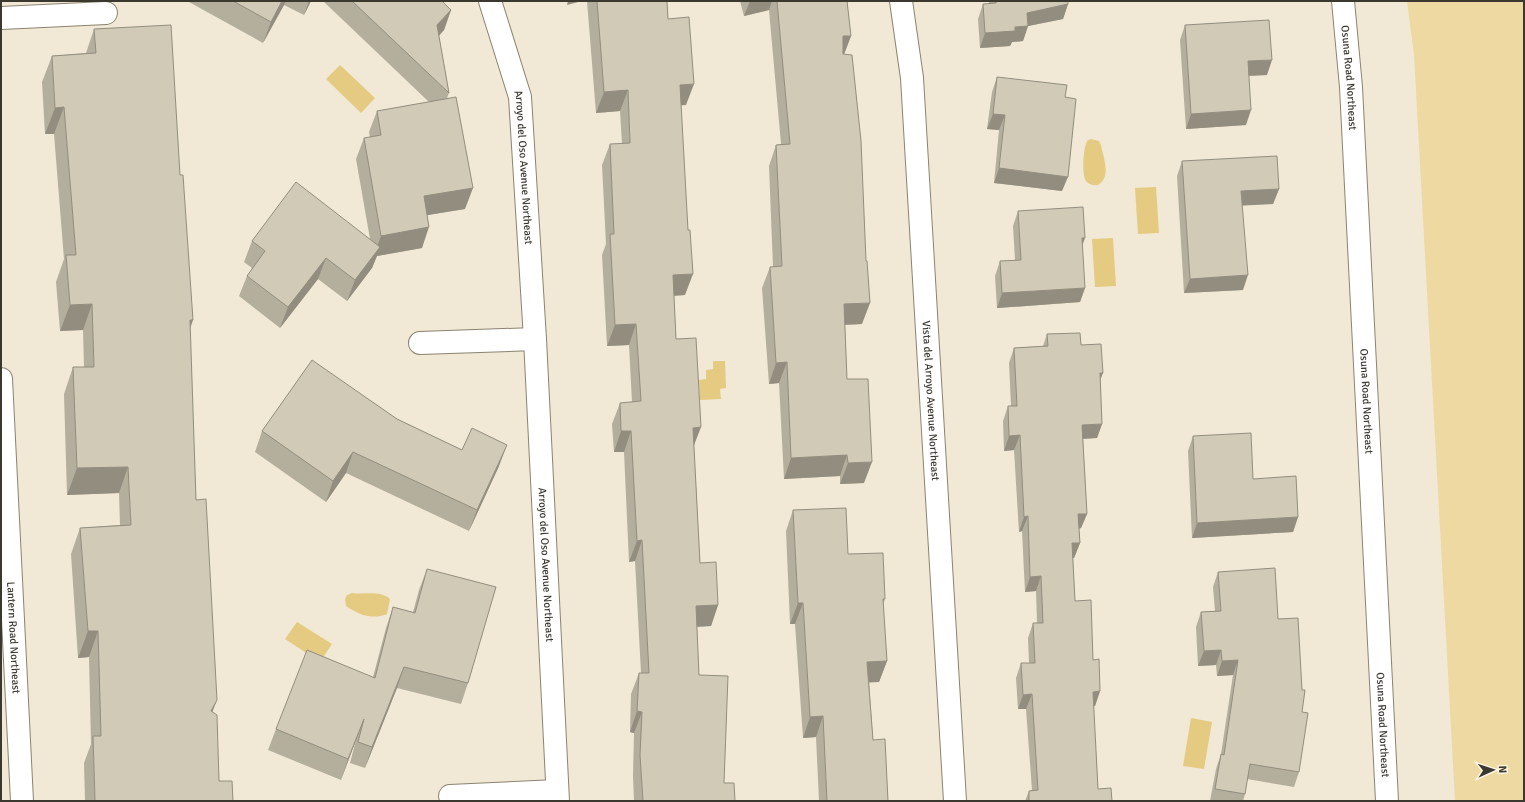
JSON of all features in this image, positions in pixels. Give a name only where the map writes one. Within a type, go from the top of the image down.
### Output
[{"type":"street","name":"Arroyo del Oso Avenue Northeast","points":[[450,796],[558,796],[535,339],[520,97],[490,1]]},
{"type":"street","name":"Vista del Arroyo Avenue Northeast","points":[[901,1],[912,78],[955,801]]},
{"type":"street","name":"Osuna Road Northeast","points":[[1343,1],[1351,87],[1387,801]]},
{"type":"street","points":[[1,18],[106,13]]},
{"type":"street","points":[[420,343],[535,339]]},
{"type":"street","name":"Lantern Road Northeast","points":[[1,379],[3,448],[22,801]]},
{"type":"shaded area","points":[[1407,1],[1524,1],[1524,801],[1455,801],[1414,55]]},
{"type":"shaded area","points":[[340,65],[375,98],[361,113],[326,79]]},
{"type":"shaded area","points":[[1091,139],[1099,141],[1106,166],[1105,177],[1098,185],[1092,185],[1086,181],[1084,176],[1085,147],[1088,140]]},
{"type":"shaded area","points":[[1156,187],[1159,233],[1138,234],[1135,188]]},
{"type":"shaded area","points":[[1113,238],[1116,286],[1095,287],[1092,239]]},
{"type":"shaded area","points":[[713,361],[725,361],[726,388],[720,389],[721,399],[700,400],[699,380],[706,379],[706,370],[713,369]]},
{"type":"shaded area","points":[[352,593],[377,594],[386,596],[390,599],[387,614],[376,617],[366,616],[346,606],[345,599],[347,595]]},
{"type":"shaded area","points":[[297,622],[332,644],[320,662],[285,639]]},
{"type":"shaded area","points":[[1191,718],[1212,722],[1204,769],[1183,766]]},
{"type":"building","points":[[233,1],[282,1],[271,22]]},
{"type":"building","points":[[352,1],[442,1],[451,10],[437,25],[449,93]]},
{"type":"building","points":[[597,1],[667,1],[668,19],[689,17],[694,84],[680,85],[688,230],[690,230],[693,274],[673,275],[676,339],[696,338],[701,427],[693,428],[700,563],[716,562],[718,605],[696,606],[699,675],[728,676],[724,783],[734,783],[735,801],[643,801],[640,755],[642,712],[637,711],[639,673],[649,673],[642,540],[637,541],[631,431],[621,431],[620,403],[641,401],[636,324],[615,325],[610,234],[614,234],[610,144],[630,143],[628,90],[604,92]]},
{"type":"building","points":[[777,1],[847,1],[851,36],[843,36],[843,54],[852,55],[861,141],[866,261],[870,303],[844,304],[847,379],[868,379],[872,462],[848,463],[847,455],[791,458],[787,362],[776,363],[770,267],[782,266],[776,145],[790,144]]},
{"type":"building","points":[[996,1],[1068,1],[1068,4],[1027,13],[1028,26],[1015,27],[1015,31],[985,33],[983,4],[996,3]]},
{"type":"building","points":[[1269,20],[1272,60],[1248,61],[1251,110],[1191,114],[1185,25]]},
{"type":"building","points":[[171,25],[180,175],[183,175],[193,320],[190,320],[196,500],[206,499],[217,700],[211,711],[217,715],[219,781],[232,781],[233,801],[95,801],[93,736],[101,736],[98,631],[88,631],[80,528],[131,525],[128,467],[77,468],[73,367],[94,367],[92,304],[70,305],[66,255],[76,255],[64,107],[55,108],[52,56],[96,53],[94,29]]},
{"type":"building","points":[[997,77],[1067,85],[1065,97],[1076,99],[1068,177],[999,168],[1005,115],[993,114]]},
{"type":"building","points":[[456,97],[473,188],[424,196],[429,227],[381,236],[364,138],[381,135],[377,111]]},
{"type":"building","points":[[1277,156],[1279,189],[1241,191],[1248,275],[1190,279],[1182,161]]},
{"type":"building","points":[[296,182],[380,247],[355,280],[326,258],[288,307],[247,276],[265,251],[252,241]]},
{"type":"building","points":[[1083,207],[1085,238],[1082,238],[1085,288],[1002,293],[1000,261],[1021,260],[1018,211]]},
{"type":"building","points":[[1080,333],[1081,345],[1101,344],[1103,373],[1100,373],[1102,424],[1082,425],[1087,514],[1078,514],[1080,543],[1072,543],[1075,601],[1091,600],[1093,660],[1099,659],[1100,691],[1093,692],[1098,789],[1111,788],[1112,801],[1029,801],[1029,791],[1038,790],[1032,694],[1023,695],[1021,663],[1035,663],[1033,623],[1043,623],[1041,576],[1030,577],[1028,516],[1024,517],[1020,435],[1009,436],[1008,406],[1017,406],[1014,348],[1048,346],[1047,334]]},
{"type":"building","points":[[312,360],[397,419],[462,450],[472,428],[507,445],[477,510],[353,452],[333,481],[262,431]]},
{"type":"building","points":[[1251,433],[1253,479],[1296,476],[1298,517],[1197,523],[1193,436]]},
{"type":"building","points":[[846,508],[848,554],[883,553],[885,599],[883,599],[887,661],[867,662],[873,740],[885,739],[888,801],[827,801],[823,716],[810,717],[803,603],[798,603],[793,510]]},
{"type":"building","points":[[1275,568],[1278,619],[1298,618],[1302,690],[1305,690],[1302,712],[1308,713],[1299,772],[1250,764],[1245,794],[1215,789],[1221,754],[1224,755],[1238,660],[1222,661],[1221,650],[1204,651],[1201,612],[1221,611],[1218,572]]},
{"type":"building","points":[[427,569],[496,587],[468,683],[404,667],[372,747],[358,742],[364,719],[348,759],[276,729],[307,650],[375,678],[393,607],[415,613]]}]
